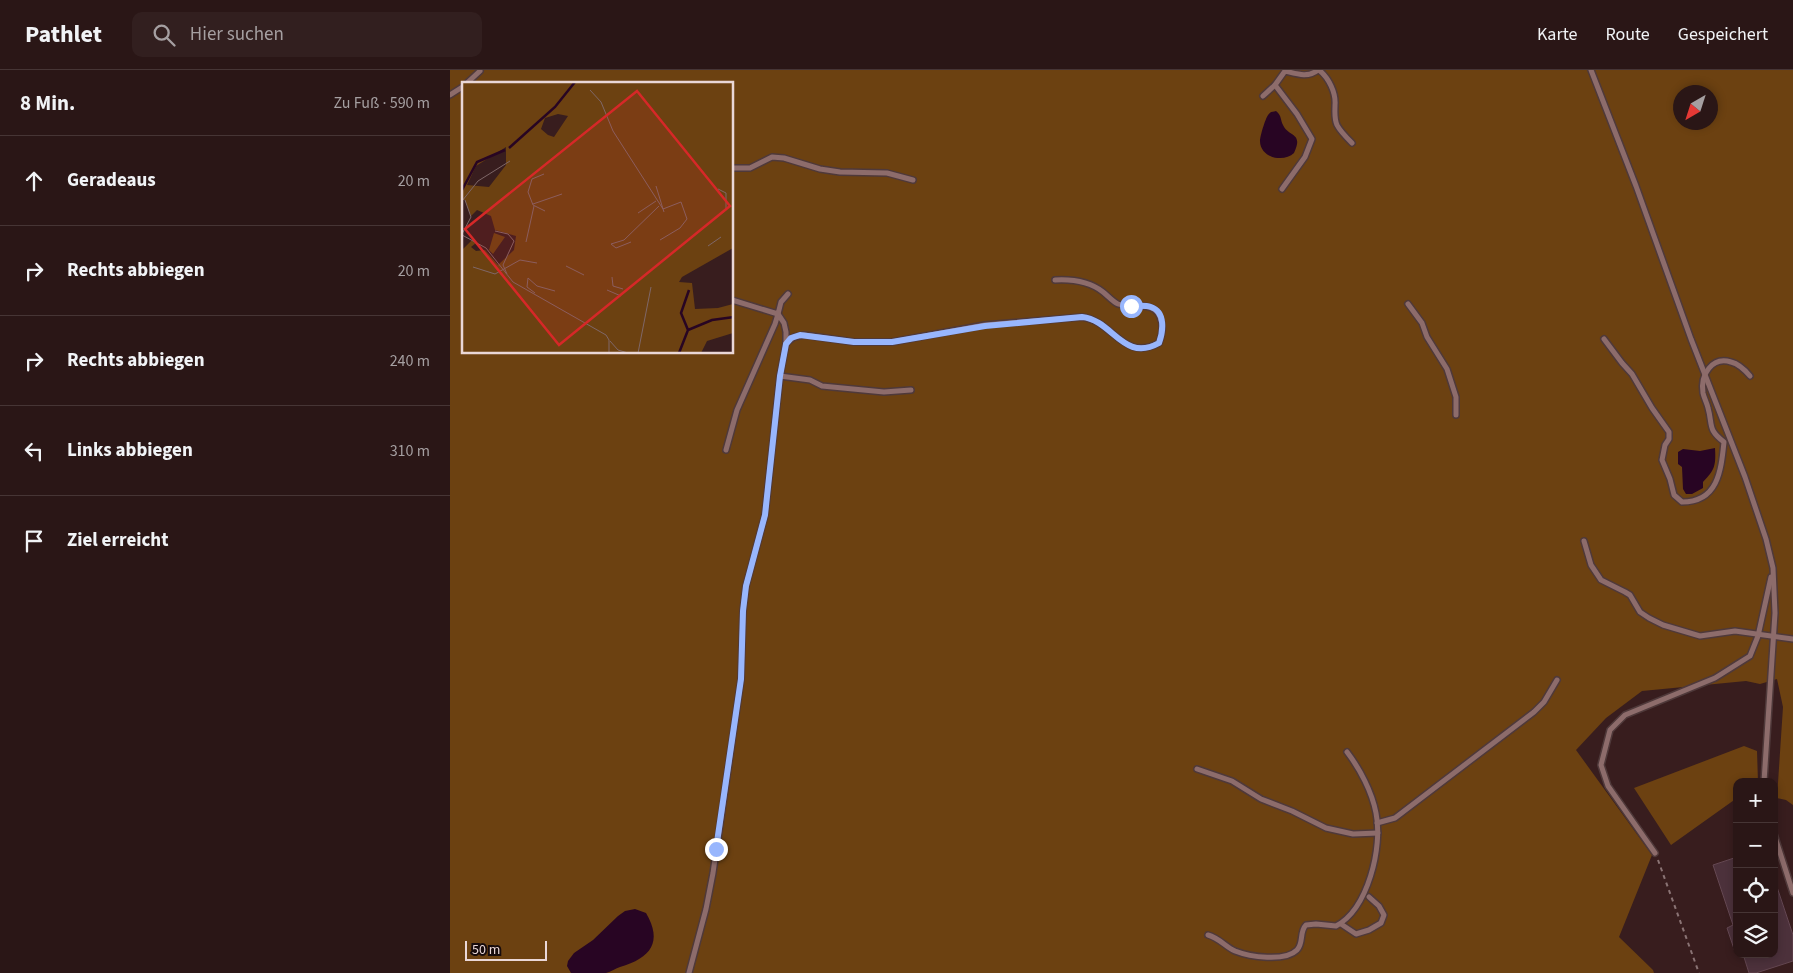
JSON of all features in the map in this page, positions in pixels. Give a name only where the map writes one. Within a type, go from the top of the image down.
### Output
[{"type":"lane","points":[[1263,96],[1275,85],[1285,71],[1299,75],[1313,74],[1319,70],[1324,74],[1333,89],[1336,104],[1334,114],[1337,126],[1352,143]]},
{"type":"lane","points":[[1591,70],[1748,486],[1766,539],[1773,568],[1775,613],[1764,778]]},
{"type":"lane","points":[[468,82],[480,71]]},
{"type":"lane","points":[[1275,85],[1312,139],[1305,157],[1282,189]]},
{"type":"lane","points":[[450,95],[462,87]]},
{"type":"lane","points":[[734,168],[750,168],[772,158],[784,158],[820,169],[840,172],[887,173],[913,180]]},
{"type":"lane","points":[[786,344],[791,338],[800,335],[854,342],[892,342],[985,326],[1082,317],[1095,320],[1133,348],[1146,349],[1159,343],[1163,328],[1158,312],[1152,307],[1117,304],[1096,287],[1071,279],[1055,280]]},
{"type":"lane","points":[[726,450],[737,410],[775,324],[781,302],[788,294]]},
{"type":"lane","points":[[689,973],[706,910],[713,873],[741,679],[745,591],[765,515],[780,376],[786,344],[784,322],[778,314],[734,301]]},
{"type":"lane","points":[[1408,304],[1422,323],[1427,337],[1446,369],[1456,397],[1456,415]]},
{"type":"lane","points":[[1604,339],[1632,374],[1669,432],[1669,439],[1665,445],[1662,460],[1674,495],[1682,502],[1693,502],[1707,495],[1717,482],[1722,467],[1724,442],[1716,436],[1710,426],[1709,410],[1703,392],[1705,374],[1709,366],[1720,361],[1731,361],[1740,366],[1750,376]]},
{"type":"lane","points":[[780,376],[810,380],[822,386],[884,392],[911,390]]},
{"type":"lane","points":[[1584,541],[1590,561],[1601,580],[1630,595],[1640,612],[1663,625],[1700,636],[1735,632],[1793,639]]},
{"type":"lane","points":[[1655,852],[1608,786],[1601,765],[1610,730],[1625,714],[1715,678],[1750,656],[1758,636],[1773,568]]},
{"type":"lane","points":[[1377,823],[1395,818],[1517,726],[1544,702],[1557,680]]},
{"type":"lane","points":[[1208,935],[1217,938],[1236,951],[1255,956],[1271,957],[1288,954],[1298,949],[1301,932],[1306,925],[1316,924],[1330,927],[1340,924],[1355,908],[1369,883],[1378,833],[1375,808],[1369,790],[1347,752]]},
{"type":"lane","points":[[1197,769],[1232,781],[1261,799],[1297,813],[1326,828],[1353,834],[1378,833]]},
{"type":"lane","points":[[1778,846],[1793,893]]},
{"type":"lane","points":[[1340,924],[1356,934],[1369,930],[1381,923],[1384,915],[1379,906],[1368,897]]},
{"type":"path","points":[[1655,852],[1699,973]]},
{"type":"shaded area","points":[[450,70],[1793,70],[1793,805],[1786,800],[1778,798],[1783,707],[1777,679],[1760,684],[1746,681],[1642,691],[1606,718],[1576,750],[1652,855],[1619,937],[1654,973],[450,973]]},
{"type":"shaded area","points":[[1276,111],[1285,129],[1297,141],[1294,153],[1284,158],[1268,155],[1261,147],[1260,138],[1266,118],[1271,112]]},
{"type":"shaded area","points":[[1715,448],[1714,467],[1703,482],[1703,488],[1692,494],[1686,494],[1683,489],[1682,467],[1678,464],[1678,452],[1683,449],[1700,451]]},
{"type":"shaded area","points":[[1744,746],[1757,751],[1758,778],[1733,778],[1733,801],[1671,845],[1634,788]]},
{"type":"shaded area","points":[[635,909],[646,913],[651,923],[653,940],[651,948],[646,954],[640,959],[610,972],[571,973],[567,966],[574,953],[593,940],[618,916],[625,911]]},
{"type":"building","points":[[1733,858],[1733,925],[1713,865]]},
{"type":"building","points":[[1778,890],[1793,935],[1793,961],[1756,973],[1749,973],[1744,958],[1778,958]]},
{"type":"building","points":[[1733,925],[1733,946],[1727,928]]},
{"type":"route","points":[[716,849],[741,679],[743,611],[746,586],[765,515],[780,376],[788,340],[800,335],[854,342],[892,342],[985,326],[1088,317],[1107,328],[1117,338],[1133,348],[1146,349],[1159,343],[1163,328],[1158,312],[1152,307],[1131,306]]}]
